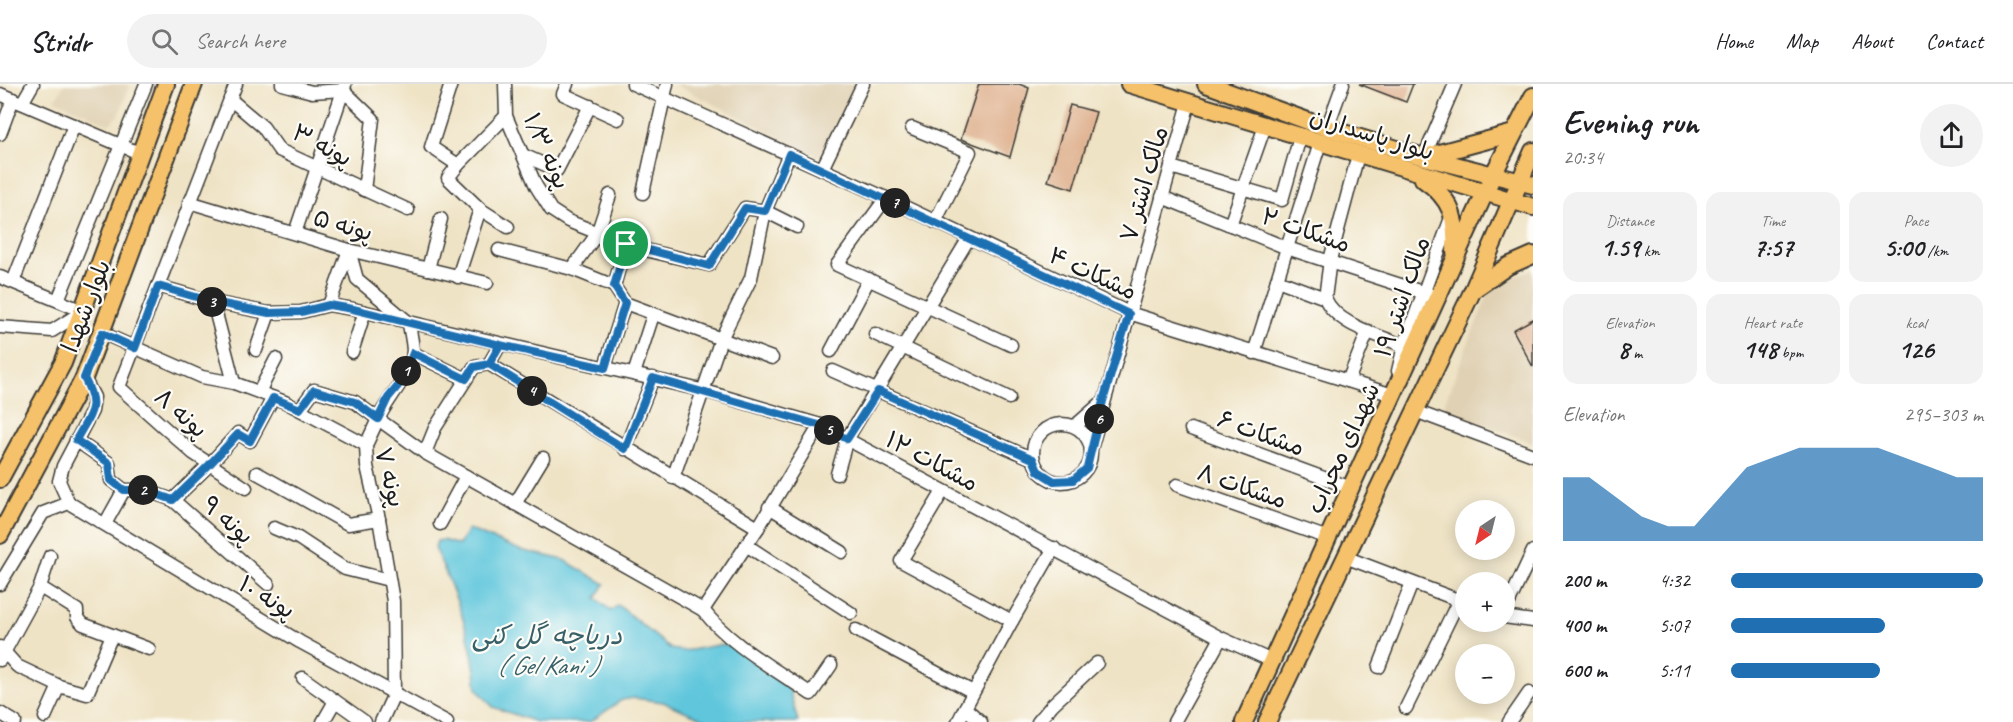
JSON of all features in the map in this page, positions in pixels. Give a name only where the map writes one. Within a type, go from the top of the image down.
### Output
[{"type":"main road","name":"بلوار شهدا","points":[[0,481],[63,363],[166,84]]},
{"type":"main road","name":"بلوار شهدا","points":[[0,535],[84,378],[194,84]]},
{"type":"main road","name":"بلوار پاسداران","points":[[1129,84],[1300,137],[1324,135],[1494,173],[1526,183]]},
{"type":"main road","name":"بلوار پاسداران","points":[[1206,84],[1324,135],[1358,155],[1533,207]]},
{"type":"main road","name":"شهدای محراب","points":[[1244,722],[1393,395],[1431,294],[1455,261],[1494,173],[1533,96]]},
{"type":"main road","points":[[1424,157],[1514,134]]},
{"type":"main road","name":"شهدای محراب","points":[[1268,722],[1473,290],[1509,201],[1526,183],[1533,151]]},
{"type":"main road","points":[[1412,172],[1433,186],[1445,198],[1453,214],[1456,233],[1455,261]]},
{"type":"main road","points":[[1473,290],[1508,266],[1533,255]]},
{"type":"main road","points":[[0,481],[25,492]]},
{"type":"street","points":[[0,134],[18,101],[33,84]]},
{"type":"street","points":[[58,300],[146,84]]},
{"type":"street","points":[[135,348],[236,84]]},
{"type":"street","points":[[282,84],[312,92],[344,87]]},
{"type":"street","points":[[451,84],[430,147],[458,165]]},
{"type":"street","name":"پونه ۱/۳","points":[[505,84],[506,116],[551,210],[597,234],[709,266],[745,208],[765,211]]},
{"type":"street","points":[[567,84],[563,94],[618,119]]},
{"type":"street","name":"مشکات ۴","points":[[633,84],[666,90],[789,154],[1129,314],[1393,395]]},
{"type":"street","points":[[822,169],[863,84]]},
{"type":"street","points":[[1254,353],[1324,135],[1343,84]]},
{"type":"street","points":[[1424,157],[1455,84]]},
{"type":"street","points":[[295,233],[344,87]]},
{"type":"street","points":[[344,87],[373,119],[364,190]]},
{"type":"street","points":[[643,193],[666,90]]},
{"type":"street","points":[[0,94],[139,153]]},
{"type":"street","name":"پونه ۳","points":[[230,99],[263,128],[279,150],[408,210]]},
{"type":"street","name":"مالک اشتر ۷","points":[[1091,449],[1189,103]]},
{"type":"street","points":[[523,155],[557,170],[590,106]]},
{"type":"street","points":[[506,116],[448,178],[480,209],[508,227]]},
{"type":"street","points":[[13,282],[74,125]]},
{"type":"street","points":[[1230,225],[1265,126]]},
{"type":"street","points":[[912,128],[970,152],[935,222]]},
{"type":"street","points":[[1171,166],[1282,200],[1300,137]]},
{"type":"street","points":[[674,478],[721,339],[751,278],[765,211],[789,154]]},
{"type":"street","points":[[1358,155],[1330,260],[1325,298],[1330,309],[1368,332],[1409,348]]},
{"type":"street","points":[[573,269],[597,234],[610,195]]},
{"type":"street","name":"مشکات ۲","points":[[1162,197],[1287,248],[1431,294]]},
{"type":"street","points":[[886,198],[837,265],[1011,345]]},
{"type":"street","name":"پونه ۵","points":[[189,202],[349,250],[487,283]]},
{"type":"street","points":[[458,277],[480,209]]},
{"type":"street","points":[[765,211],[797,227]]},
{"type":"street","name":"مالک اشتر ۱۹","points":[[1431,294],[1453,214]]},
{"type":"street","points":[[428,269],[441,219]]},
{"type":"street","points":[[837,474],[847,439],[969,238]]},
{"type":"street","points":[[614,286],[626,244]]},
{"type":"street","points":[[158,286],[213,302],[269,313],[301,312],[329,305],[349,250]]},
{"type":"street","points":[[349,250],[357,279],[410,323],[413,353],[403,380],[388,398],[366,445]]},
{"type":"street","points":[[499,250],[573,269],[614,286],[625,303],[772,358]]},
{"type":"street","points":[[0,277],[83,311]]},
{"type":"street","points":[[831,351],[869,279]]},
{"type":"street","points":[[1277,280],[1325,298]]},
{"type":"street","points":[[213,302],[234,383]]},
{"type":"street","points":[[605,368],[625,303]]},
{"type":"street","name":"مشکات ۱۲","points":[[329,305],[653,378],[819,425],[1221,638],[1272,661]]},
{"type":"street","points":[[0,327],[52,331],[83,311]]},
{"type":"street","points":[[256,350],[269,313]]},
{"type":"street","points":[[352,352],[364,314]]},
{"type":"street","points":[[634,374],[653,315]]},
{"type":"street","points":[[1348,381],[1368,332]]},
{"type":"street","name":"پونه ۷","points":[[102,333],[202,377],[234,383],[300,409],[366,445],[367,466],[380,519],[393,602],[394,694]]},
{"type":"street","points":[[875,334],[1009,398]]},
{"type":"street","points":[[489,364],[500,345]]},
{"type":"street","name":"پونه ۸","points":[[135,348],[119,387],[209,465],[246,488]]},
{"type":"street","points":[[413,353],[466,379]]},
{"type":"street","points":[[259,392],[276,359]]},
{"type":"street","points":[[425,453],[435,428],[474,367],[489,364],[758,528]]},
{"type":"street","points":[[834,371],[1033,459],[1045,477],[1064,482],[1081,475],[1091,459],[1091,449],[1083,432],[1065,423],[1046,428],[1034,443],[1033,459]]},
{"type":"street","points":[[0,584],[43,513],[69,503],[59,481],[76,440],[92,411],[94,397],[84,378]]},
{"type":"street","points":[[625,449],[653,378]]},
{"type":"street","points":[[300,409],[314,390],[355,402],[425,453],[703,610],[712,622],[811,694],[831,665]]},
{"type":"street","points":[[173,500],[238,434],[250,441],[273,398]]},
{"type":"street","points":[[1075,426],[1091,415],[1103,401]]},
{"type":"street","points":[[1415,411],[1533,455]]},
{"type":"street","points":[[703,610],[758,528],[819,425]]},
{"type":"street","name":"مشکات ۶","points":[[1191,429],[1351,488]]},
{"type":"street","points":[[76,440],[109,463],[111,480],[124,490],[105,524]]},
{"type":"street","points":[[515,504],[543,458]]},
{"type":"street","points":[[257,473],[348,524],[380,519]]},
{"type":"street","points":[[440,524],[466,477]]},
{"type":"street","name":"مشکات ۸","points":[[1177,485],[1328,538]]},
{"type":"street","name":"پونه ۹","points":[[124,490],[145,490],[173,500],[268,584]]},
{"type":"street","points":[[943,491],[901,561],[1012,621]]},
{"type":"street","name":"پونه ۱۰","points":[[69,503],[300,642],[447,722]]},
{"type":"street","points":[[769,507],[842,552]]},
{"type":"street","points":[[274,528],[298,538],[345,569],[389,580]]},
{"type":"street","points":[[746,545],[851,613]]},
{"type":"street","points":[[958,722],[1054,548]]},
{"type":"street","points":[[1515,590],[1533,550]]},
{"type":"street","points":[[50,556],[40,587],[2,653],[17,666],[59,686],[87,694],[112,635]]},
{"type":"street","points":[[1345,557],[1455,598]]},
{"type":"street","points":[[1379,667],[1412,583]]},
{"type":"street","points":[[40,587],[77,610],[77,618],[83,624],[149,649]]},
{"type":"street","points":[[1406,708],[1455,614]]},
{"type":"street","points":[[1515,617],[1533,621]]},
{"type":"street","points":[[856,630],[973,692]]},
{"type":"street","points":[[1174,722],[1221,638]]},
{"type":"street","points":[[1038,722],[1053,704],[1097,663]]},
{"type":"street","points":[[303,678],[365,722]]},
{"type":"street","points":[[48,720],[59,686]]},
{"type":"street","points":[[1509,722],[1532,690]]},
{"type":"street","points":[[381,722],[394,694]]},
{"type":"street","points":[[323,722],[335,701]]},
{"type":"street","points":[[965,708],[981,722]]},
{"type":"street","points":[[0,713],[15,722]]},
{"type":"shaded area","points":[[64,84],[130,84],[119,115],[109,124],[55,100]]},
{"type":"shaded area","points":[[674,84],[856,84],[819,157]]},
{"type":"shaded area","points":[[1533,269],[1533,443],[1442,409],[1491,286]]},
{"type":"water","name":"دریاچه گل کنی ( Gel Kani )","points":[[468,529],[520,550],[564,560],[605,584],[596,598],[611,611],[618,605],[671,649],[687,650],[719,645],[735,647],[789,688],[798,722],[711,722],[663,702],[634,698],[622,700],[590,722],[536,722],[493,707],[477,689],[472,652],[462,617],[435,548],[437,541],[443,540],[459,545]]},
{"type":"building","points":[[979,84],[1019,84],[1029,88],[1010,157],[961,139]]},
{"type":"building","points":[[1359,84],[1413,84],[1406,102]]},
{"type":"building","points":[[1070,105],[1096,112],[1073,189],[1048,181]]},
{"type":"building","points":[[1533,319],[1533,367],[1513,330]]},
{"type":"route","points":[[626,244],[614,286],[625,303],[605,368],[500,345],[489,364],[474,367],[466,379],[413,353],[403,380],[388,398],[378,419],[355,402],[314,390],[300,409],[273,398],[250,441],[238,434],[173,500],[145,490],[124,490],[111,480],[109,463],[76,440],[92,411],[94,397],[84,378],[102,333],[135,348],[158,286],[213,302],[269,313],[301,312],[329,305],[353,309],[364,314],[500,345],[489,364],[625,449],[653,378],[819,425],[847,439],[878,391],[1033,459],[1038,471],[1054,481],[1073,480],[1087,468],[1091,459],[1091,449],[1103,401],[1129,314],[789,154],[765,211],[745,208],[709,266],[626,244]]}]
